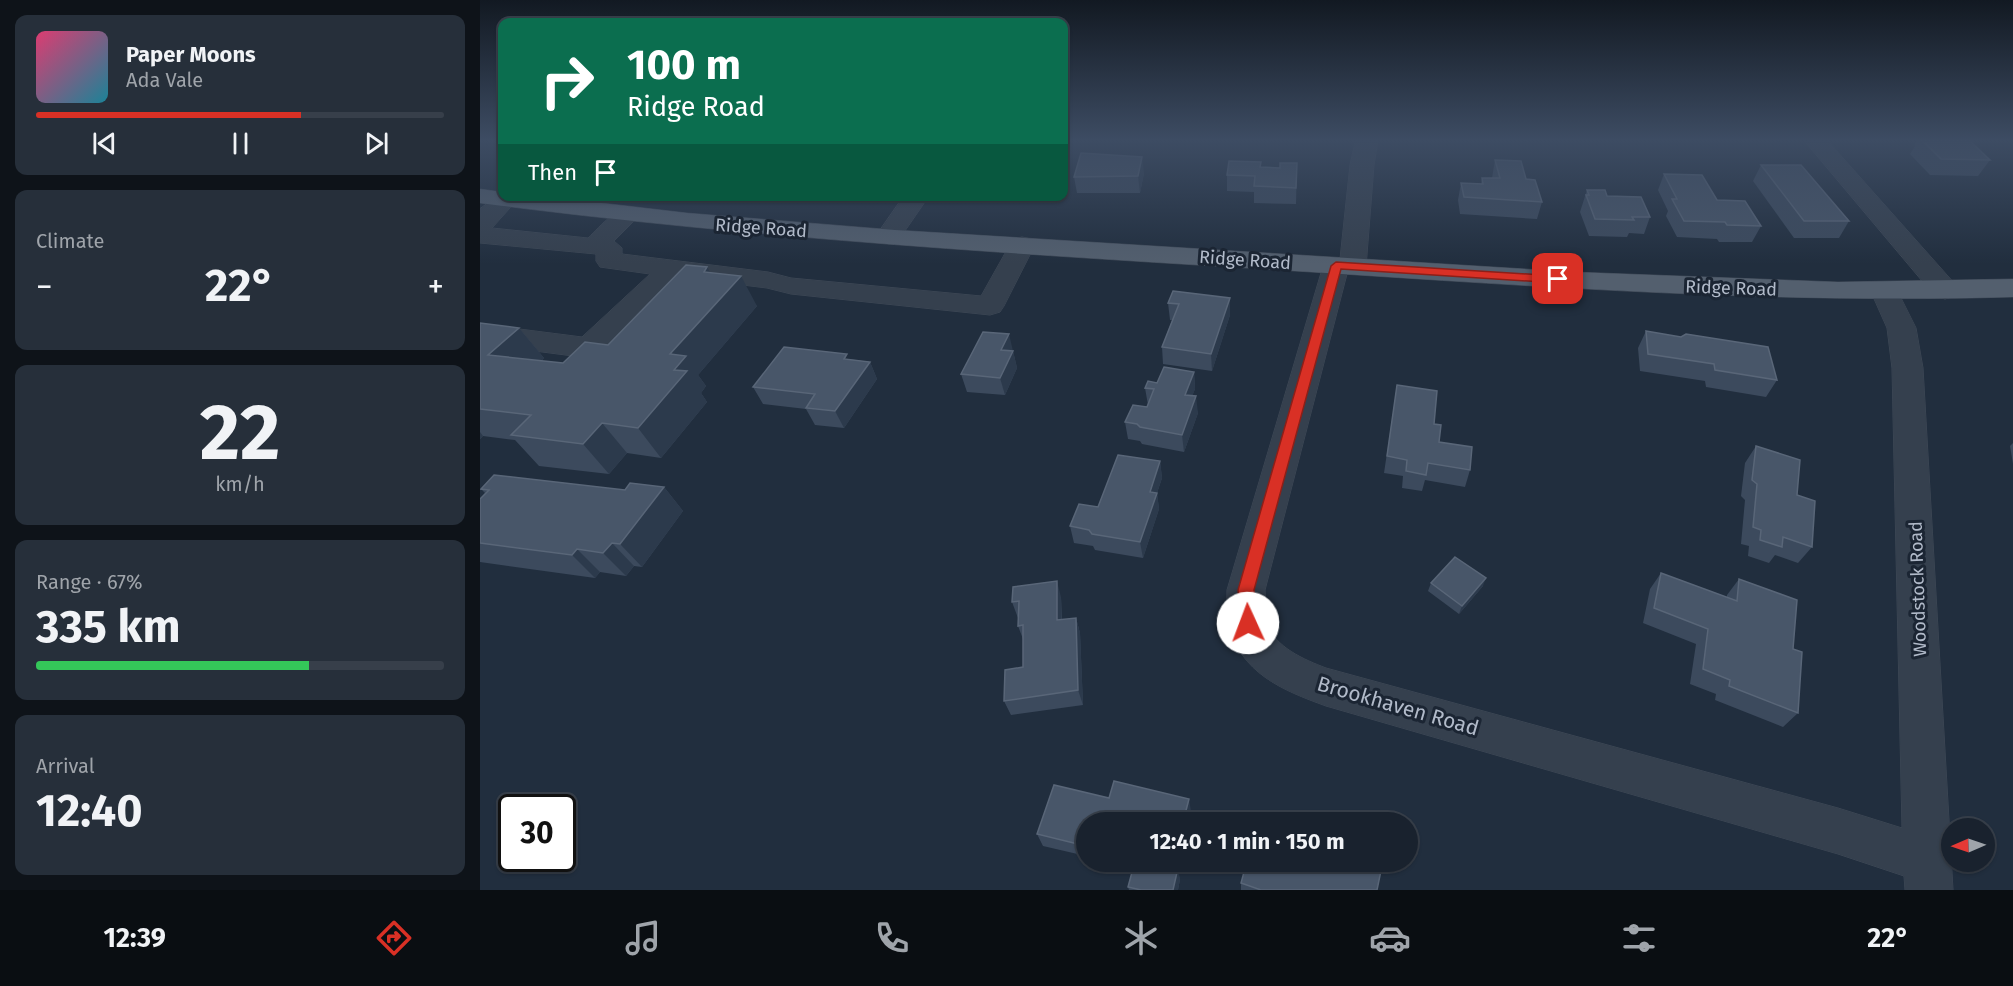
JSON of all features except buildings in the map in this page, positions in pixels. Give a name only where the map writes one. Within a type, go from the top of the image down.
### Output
[{"type":"main road","name":"Ridge Road","points":[[480,196],[498,198]]},
{"type":"main road","name":"Ridge Road","points":[[521,201],[742,227],[1345,266],[1723,288],[1885,292],[2013,288]]},
{"type":"street","name":"Brookhaven Road","points":[[1359,182],[1345,266],[1246,590],[1248,623],[1261,652],[1290,674],[1326,687],[1826,828],[1928,875]]},
{"type":"street","points":[[1851,182],[1946,290]]},
{"type":"street","points":[[480,228],[489,214],[504,201]]},
{"type":"street","points":[[889,236],[914,201]]},
{"type":"street","points":[[594,246],[628,215]]},
{"type":"street","points":[[480,235],[609,248],[609,261],[768,280],[791,286],[990,306],[1022,245]]},
{"type":"street","points":[[480,334],[589,348],[672,268]]},
{"type":"street","name":"Woodstock Road","points":[[1885,292],[1899,319],[1907,363],[1917,553],[1928,875]]},
{"type":"route","points":[[1248,623],[1246,590],[1336,266],[1558,279]]}]
